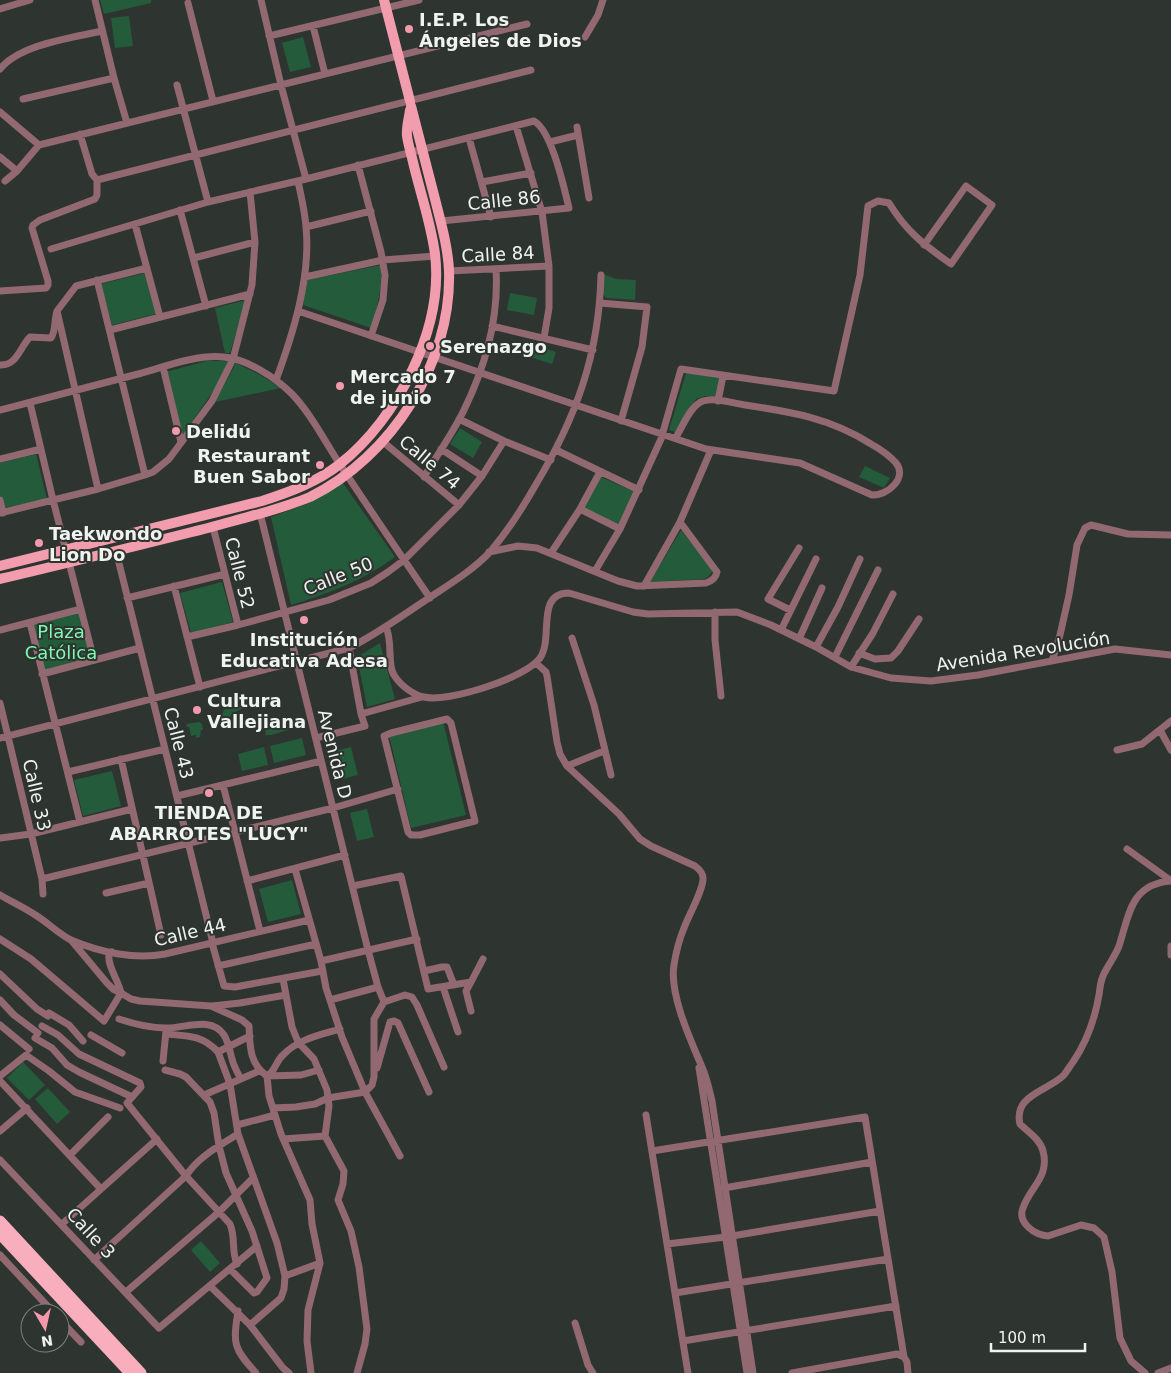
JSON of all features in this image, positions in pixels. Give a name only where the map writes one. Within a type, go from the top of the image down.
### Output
[{"type":"highway","points":[[0,1221],[141,1373]]},
{"type":"highway","points":[[0,1234],[130,1373]]},
{"type":"main road","points":[[385,4],[410,101]]},
{"type":"main road","points":[[0,566],[270,499],[306,485],[339,464],[355,451],[376,429],[400,392],[419,352],[433,306],[435,256],[406,134],[411,106],[447,251],[449,272],[444,320],[433,358],[414,397],[397,424],[382,441],[346,474],[309,497],[280,508],[213,527],[0,579]]},
{"type":"street","points":[[0,9],[30,0]]},
{"type":"street","points":[[95,0],[127,123]]},
{"type":"street","points":[[261,0],[306,179]]},
{"type":"street","points":[[269,36],[313,26],[385,4],[419,0]]},
{"type":"street","points":[[585,37],[598,15],[603,0]]},
{"type":"street","points":[[188,2],[213,101]]},
{"type":"street","points":[[5,181],[17,171],[39,145],[526,24]]},
{"type":"street","points":[[313,26],[325,74]]},
{"type":"street","points":[[1,65],[31,48],[102,31]]},
{"type":"street","points":[[97,180],[531,70]]},
{"type":"street","points":[[23,99],[114,78]]},
{"type":"street","points":[[177,85],[208,202]]},
{"type":"street","points":[[0,112],[39,145]]},
{"type":"street","points":[[51,249],[208,202],[534,121],[538,123],[550,142],[577,131],[589,198]]},
{"type":"street","points":[[516,126],[542,212],[549,266],[549,308],[544,338]]},
{"type":"street","points":[[0,291],[46,288],[48,281],[32,228],[33,225],[40,220],[94,199],[97,195],[97,180],[92,174],[80,134]]},
{"type":"street","points":[[469,138],[491,217]]},
{"type":"street","name":"Calle 86","points":[[440,221],[569,208],[550,142]]},
{"type":"street","points":[[0,157],[17,171]]},
{"type":"street","points":[[358,165],[371,211],[385,274],[382,300],[371,336]]},
{"type":"street","points":[[482,182],[531,173]]},
{"type":"street","points":[[276,380],[286,355],[305,277],[306,227],[298,181]]},
{"type":"street","points":[[595,571],[620,529],[639,490],[663,433],[682,369],[834,391],[860,275],[868,206],[878,201],[889,203],[906,228],[924,246],[951,264],[992,206],[966,186],[924,246]]},
{"type":"street","points":[[0,500],[2,513],[145,475],[153,472],[169,459],[212,401],[233,358],[250,294],[255,242],[250,192]]},
{"type":"street","points":[[180,210],[206,306]]},
{"type":"street","points":[[306,227],[371,211]]},
{"type":"street","points":[[134,224],[160,317]]},
{"type":"street","points":[[194,258],[255,242]]},
{"type":"street","points":[[305,277],[383,260],[435,256]]},
{"type":"street","name":"Calle 84","points":[[449,272],[549,266]]},
{"type":"street","points":[[0,365],[6,365],[13,361],[30,337],[51,338],[54,334],[54,320],[57,311],[76,286],[147,268]]},
{"type":"street","points":[[424,477],[459,419],[486,354],[496,300],[496,269]]},
{"type":"street","points":[[0,738],[349,648],[386,627],[452,584],[489,552],[522,508],[556,450],[576,406],[593,350],[600,303],[601,275]]},
{"type":"street","points":[[97,280],[145,475]]},
{"type":"street","points":[[110,330],[250,294]]},
{"type":"street","points":[[600,303],[647,308],[642,347],[621,421]]},
{"type":"street","points":[[298,310],[433,358],[711,450],[800,463],[872,495],[882,495],[887,492],[896,483],[899,474],[896,463],[860,436],[826,421],[789,412],[718,401],[704,401],[698,404],[676,437]]},
{"type":"street","points":[[57,311],[98,489]]},
{"type":"street","points":[[492,326],[593,350]]},
{"type":"street","points":[[0,410],[207,357],[233,358],[276,380],[300,404],[430,598]]},
{"type":"street","points":[[163,367],[181,442]]},
{"type":"street","points":[[718,401],[722,376]]},
{"type":"street","points":[[30,402],[94,660]]},
{"type":"street","points":[[459,419],[504,441],[551,460]]},
{"type":"street","name":"Calle 74","points":[[382,441],[459,505]]},
{"type":"street","name":"Calle 50","points":[[187,637],[329,600],[371,583],[404,560],[459,505],[482,476],[504,441]]},
{"type":"street","points":[[0,459],[41,449]]},
{"type":"street","points":[[441,449],[482,476]]},
{"type":"street","points":[[556,450],[639,490]]},
{"type":"street","points":[[644,586],[680,522],[711,450]]},
{"type":"street","points":[[551,553],[580,509],[600,472]]},
{"type":"street","points":[[580,509],[620,529]]},
{"type":"street","name":"Avenida D","points":[[260,513],[354,886],[368,950],[384,1002]]},
{"type":"street","points":[[489,552],[523,546],[537,548],[631,584],[644,586],[706,583],[716,576],[716,572],[680,522]]},
{"type":"street","points":[[1052,661],[1060,636],[1077,545],[1085,528],[1092,525],[1128,534],[1171,535]]},
{"type":"street","name":"Calle 52","points":[[213,527],[238,625]]},
{"type":"street","points":[[790,610],[768,599],[798,548]]},
{"type":"street","name":"Calle 43","points":[[116,552],[224,986],[235,987],[283,979]]},
{"type":"street","points":[[780,630],[816,559]]},
{"type":"street","points":[[816,647],[838,607],[860,559]]},
{"type":"street","points":[[835,658],[878,570]]},
{"type":"street","points":[[128,598],[225,574]]},
{"type":"street","points":[[174,586],[200,687]]},
{"type":"street","points":[[799,639],[822,588]]},
{"type":"street","name":"Avenida Revolución","points":[[536,663],[545,649],[548,608],[554,598],[562,593],[569,593],[633,612],[648,614],[737,612],[816,647],[851,666],[891,678],[932,681],[1115,649],[1171,655]]},
{"type":"street","points":[[851,666],[872,633],[893,594]]},
{"type":"street","points":[[0,630],[81,609]]},
{"type":"street","points":[[716,612],[715,640],[721,696]]},
{"type":"street","points":[[859,653],[875,660],[891,658],[919,620]]},
{"type":"street","points":[[30,622],[80,822]]},
{"type":"street","points":[[386,627],[391,640],[392,673],[402,685],[422,697]]},
{"type":"street","points":[[572,638],[594,706],[611,775]]},
{"type":"street","points":[[42,674],[140,648]]},
{"type":"street","points":[[316,738],[365,726],[349,648]]},
{"type":"street","points":[[362,714],[422,697],[430,698],[450,695],[492,685],[514,677],[536,663],[546,672],[557,742],[560,754],[567,766],[619,814],[640,839],[695,866],[702,873],[704,881],[679,941],[673,974],[675,993],[711,1096],[714,1141],[744,1331],[753,1373]]},
{"type":"street","name":"Calle 33","points":[[0,703],[42,879],[43,894]]},
{"type":"street","points":[[447,719],[450,720],[474,822],[420,835],[411,835],[408,832],[398,789],[384,736],[447,719]]},
{"type":"street","points":[[1117,750],[1142,744],[1171,721]]},
{"type":"street","points":[[1160,730],[1171,750]]},
{"type":"street","points":[[68,772],[165,749]]},
{"type":"street","points":[[567,766],[604,751]]},
{"type":"street","points":[[121,760],[161,935]]},
{"type":"street","points":[[177,796],[322,761]]},
{"type":"street","points":[[223,785],[260,931]]},
{"type":"street","points":[[42,879],[333,808],[398,789]]},
{"type":"street","points":[[0,838],[31,834],[132,809]]},
{"type":"street","points":[[1127,849],[1170,880]]},
{"type":"street","points":[[247,881],[295,870],[345,855]]},
{"type":"street","points":[[295,870],[330,1000],[340,1029],[365,1092],[400,1156]]},
{"type":"street","points":[[354,886],[401,876],[428,988],[471,982]]},
{"type":"street","points":[[1145,1373],[1131,1361],[1120,1338],[1112,1272],[1106,1241],[1101,1234],[1094,1228],[1081,1225],[1043,1236],[1032,1231],[1024,1221],[1022,1208],[1041,1177],[1044,1160],[1039,1142],[1020,1124],[1019,1116],[1025,1101],[1064,1075],[1074,1061],[1089,1032],[1103,976],[1118,948],[1123,927],[1134,902],[1141,893],[1151,886],[1170,880]]},
{"type":"street","points":[[106,893],[149,883]]},
{"type":"street","name":"Calle 44","points":[[0,895],[35,915],[70,939],[102,950],[151,957],[309,920]]},
{"type":"street","points":[[70,939],[107,983],[131,999],[210,1006],[240,1004],[286,995]]},
{"type":"street","points":[[321,961],[417,939]]},
{"type":"street","points":[[0,940],[31,959],[104,1021],[121,993]]},
{"type":"street","points":[[218,966],[316,944]]},
{"type":"street","points":[[1171,946],[1171,955]]},
{"type":"street","points":[[112,952],[108,958],[121,993]]},
{"type":"street","points":[[471,1011],[466,991],[483,959]]},
{"type":"street","points":[[424,971],[447,967],[454,985]]},
{"type":"street","points":[[322,971],[283,979],[292,1027],[298,1042],[314,1059],[327,1090],[329,1106],[325,1136],[344,1171],[343,1184],[338,1200],[351,1232],[359,1267],[367,1329],[357,1373]]},
{"type":"street","points":[[0,974],[37,1010],[69,1024],[83,1041]]},
{"type":"street","points":[[443,986],[458,1032]]},
{"type":"street","points":[[330,1000],[378,987]]},
{"type":"street","points":[[374,1077],[374,1019],[384,1002],[404,996],[412,997],[444,1067]]},
{"type":"street","points":[[0,1000],[14,1015],[38,1032],[61,1059],[79,1072],[132,1097]]},
{"type":"street","points":[[210,1006],[242,1020],[249,1026],[252,1056],[259,1071],[266,1076],[301,1075],[319,1070]]},
{"type":"street","points":[[119,1019],[199,1038],[210,1044],[218,1052],[230,1084],[238,1134],[277,1243],[285,1276],[281,1298],[250,1325]]},
{"type":"street","points":[[237,1125],[274,1111],[315,1104],[328,1098],[365,1092],[372,1085],[390,1022],[394,1021],[398,1023],[429,1092]]},
{"type":"street","points":[[166,1031],[188,1024],[206,1024],[216,1028],[223,1033],[230,1046],[234,1064],[241,1079]]},
{"type":"street","points":[[0,1025],[29,1049]]},
{"type":"street","points":[[266,1076],[271,1074],[282,1055],[298,1042],[340,1029]]},
{"type":"street","points":[[163,1061],[166,1031]]},
{"type":"street","points":[[38,1032],[58,1035],[79,1054],[140,1083],[141,1087],[127,1103],[186,1176],[230,1224],[234,1234],[233,1255],[237,1264]]},
{"type":"street","points":[[91,1034],[122,1053]]},
{"type":"street","points":[[218,1052],[250,1036]]},
{"type":"street","points":[[0,1076],[26,1055],[74,1092],[120,1108]]},
{"type":"street","points":[[165,1070],[180,1074],[186,1078],[210,1102],[226,1173],[252,1231],[267,1278],[257,1292],[251,1292],[230,1269]]},
{"type":"street","points":[[204,1095],[259,1071]]},
{"type":"street","points":[[266,1076],[269,1096],[283,1139],[310,1200],[312,1224],[320,1262],[308,1310],[307,1341],[311,1373]]},
{"type":"street","points":[[0,1081],[101,1189]]},
{"type":"street","points":[[0,1132],[27,1108]]},
{"type":"street","points":[[646,1115],[688,1373]]},
{"type":"street","points":[[70,1155],[108,1117]]},
{"type":"street","points":[[652,1151],[865,1117],[908,1373]]},
{"type":"street","points":[[94,1260],[186,1176],[207,1154],[238,1134]]},
{"type":"street","points":[[283,1139],[325,1136]]},
{"type":"street","points":[[62,1224],[157,1139]]},
{"type":"street","points":[[714,1141],[724,1188],[729,1236]]},
{"type":"street","name":"Calle 3","points":[[0,1160],[159,1328],[210,1286]]},
{"type":"street","points":[[724,1188],[872,1162]]},
{"type":"street","points":[[126,1292],[236,1197],[253,1178]]},
{"type":"street","points":[[667,1244],[880,1212]]},
{"type":"street","points":[[257,1246],[210,1286],[238,1311],[289,1373]]},
{"type":"street","points":[[0,1255],[45,1303]]},
{"type":"street","points":[[675,1293],[888,1260]]},
{"type":"street","points":[[285,1276],[320,1262]]},
{"type":"street","points":[[683,1341],[896,1306]]},
{"type":"street","points":[[238,1311],[235,1338],[238,1353],[256,1373]]},
{"type":"street","points":[[575,1323],[588,1364],[593,1373]]},
{"type":"street","points":[[70,1330],[81,1342]]},
{"type":"street","points":[[744,1331],[746,1373]]},
{"type":"street","points":[[792,1373],[897,1354],[904,1357]]},
{"type":"street","points":[[1158,1373],[1171,1368]]},
{"type":"green space","points":[[100,0],[151,0],[151,3],[104,14]]},
{"type":"green space","points":[[129,16],[133,46],[115,48],[111,18]]},
{"type":"green space","points":[[303,37],[311,67],[290,72],[282,43]]},
{"type":"green space","points":[[381,265],[379,296],[371,328],[303,305],[307,280]]},
{"type":"green space","points":[[145,273],[156,314],[112,325],[101,284]]},
{"type":"green space","points":[[603,274],[616,279],[636,280],[635,300],[606,298],[603,294]]},
{"type":"green space","points":[[510,293],[537,298],[534,315],[507,310]]},
{"type":"green space","points":[[246,300],[230,353],[225,353],[215,308]]},
{"type":"green space","points":[[531,344],[556,352],[552,364],[527,356]]},
{"type":"green space","points":[[207,361],[228,361],[216,387],[181,438],[165,372]]},
{"type":"green space","points":[[236,363],[260,375],[281,388],[215,402]]},
{"type":"green space","points":[[686,373],[720,377],[717,397],[705,396],[696,399],[675,432],[669,430]]},
{"type":"green space","points":[[460,428],[482,442],[473,458],[450,444]]},
{"type":"green space","points":[[36,454],[47,499],[4,508],[0,495],[0,463]]},
{"type":"green space","points":[[865,466],[890,478],[884,488],[859,477]]},
{"type":"green space","points":[[601,477],[635,492],[618,525],[584,508]]},
{"type":"green space","points":[[343,483],[395,557],[371,573],[345,586],[291,605],[271,517],[307,504]]},
{"type":"green space","points":[[681,530],[712,572],[704,579],[650,582]]},
{"type":"green space","points":[[222,582],[233,622],[191,633],[180,593]]},
{"type":"green space","name":"Plaza Católica","points":[[79,612],[91,659],[42,674],[30,623]]},
{"type":"green space","points":[[380,643],[395,699],[367,707],[357,657]]},
{"type":"green space","points":[[249,698],[256,700],[257,705],[232,714],[226,721],[220,718],[224,710]]},
{"type":"green space","points":[[443,721],[466,815],[411,828],[389,735]]},
{"type":"green space","points":[[199,722],[202,724],[203,730],[201,730],[200,737],[196,738],[196,735],[191,736],[189,727],[186,724]]},
{"type":"green space","points":[[287,725],[288,730],[266,735],[265,730]]},
{"type":"green space","points":[[302,738],[306,755],[274,763],[270,746]]},
{"type":"green space","points":[[264,747],[268,765],[242,771],[238,754]]},
{"type":"green space","points":[[351,747],[358,775],[342,779],[335,751]]},
{"type":"green space","points":[[112,771],[121,806],[83,816],[74,780]]},
{"type":"green space","points":[[367,809],[374,837],[357,841],[350,813]]},
{"type":"green space","points":[[292,880],[301,914],[268,922],[259,889]]},
{"type":"green space","points":[[23,1062],[45,1085],[29,1100],[7,1078]]},
{"type":"green space","points":[[48,1088],[70,1112],[57,1124],[35,1099]]},
{"type":"green space","points":[[201,1241],[220,1263],[210,1272],[191,1250]]},
{"type":"place","name":"I.E.P. Los Ángeles de Dios","points":[[409,29]]},
{"type":"place","name":"Serenazgo","points":[[430,346]]},
{"type":"place","name":"Mercado 7 de junio","points":[[340,386]]},
{"type":"place","name":"Delidú","points":[[176,431]]},
{"type":"place","name":"Restaurant Buen Sabor","points":[[320,465]]},
{"type":"place","name":"Taekwondo Lion Do","points":[[39,543]]},
{"type":"place","name":"Institución Educativa Adesa","points":[[304,620]]},
{"type":"place","name":"Cultura Vallejiana","points":[[197,710]]},
{"type":"place","name":"TIENDA DE ABARROTES \"LUCY\"","points":[[209,793]]}]
